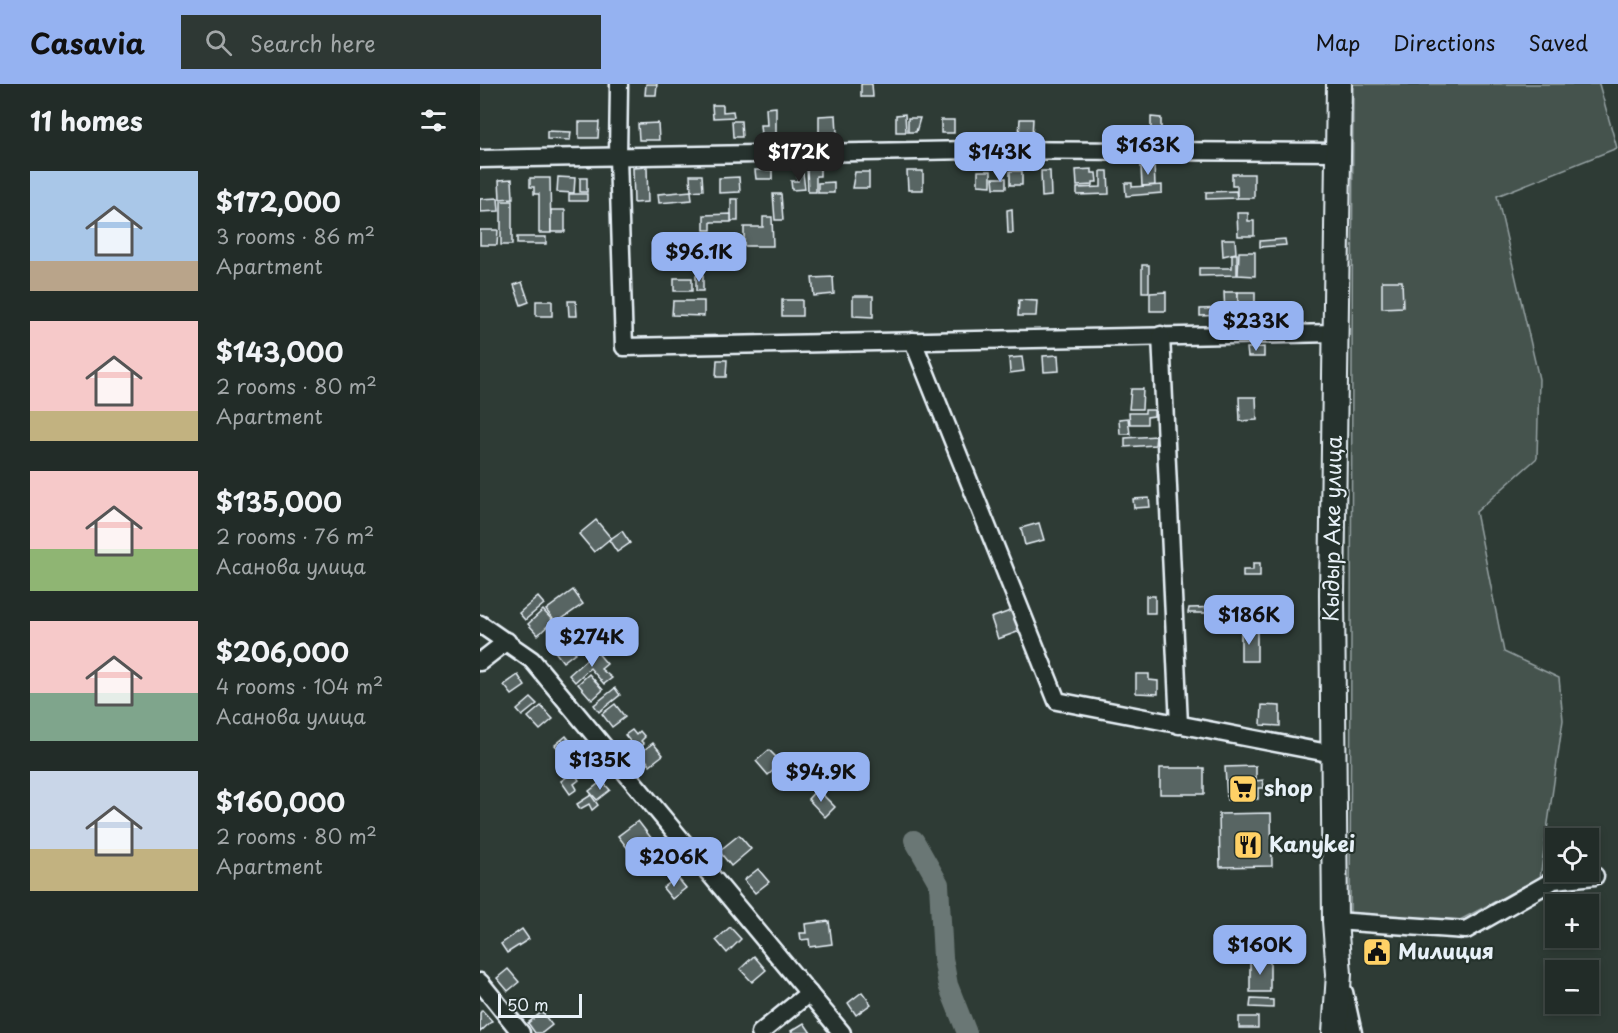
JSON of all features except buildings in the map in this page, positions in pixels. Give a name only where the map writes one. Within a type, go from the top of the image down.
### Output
[{"type":"highway","name":"Кыдыр Аке улица","points":[[1335,1033],[1339,974],[1335,921],[1332,594],[1339,84]]},
{"type":"street","points":[[619,84],[618,157],[624,347],[1336,333]]},
{"type":"street","points":[[480,159],[972,150],[1339,152]]},
{"type":"street","points":[[1161,335],[1179,724]]},
{"type":"street","points":[[913,341],[1057,701],[1334,754]]},
{"type":"street","points":[[480,624],[507,640],[532,660],[842,1033]]},
{"type":"street","points":[[480,662],[507,640]]},
{"type":"street","points":[[1335,921],[1466,930],[1550,882]]},
{"type":"street","points":[[1339,974],[1353,1033]]},
{"type":"street","points":[[480,982],[521,1033]]},
{"type":"street","points":[[760,1033],[809,993]]},
{"type":"shaded area","points":[[1353,84],[1599,84],[1617,148],[1497,196],[1539,379],[1537,458],[1476,512],[1504,652],[1559,678],[1563,720],[1547,828],[1545,828],[1540,878],[1458,921],[1350,916]]},
{"type":"waterway","points":[[914,840],[939,884],[943,958],[948,985],[967,1033]]},
{"type":"place","name":"shop","points":[[1243,789]]},
{"type":"place","name":"Kanykei","points":[[1248,845]]},
{"type":"place","name":"Милиция","points":[[1377,952]]}]
